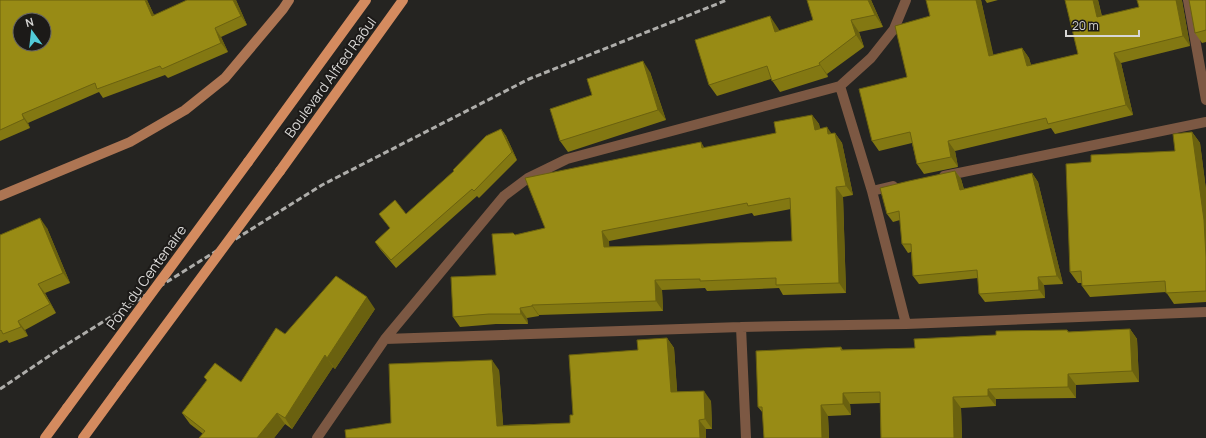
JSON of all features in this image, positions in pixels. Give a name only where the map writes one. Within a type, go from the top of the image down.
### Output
[{"type":"main road","points":[[0,196],[130,142],[186,110],[225,78],[289,0]]},
{"type":"main road","name":"Boulevard Alfred Raôul","points":[[248,162],[366,0]]},
{"type":"main road","name":"Boulevard Alfred Raôul","points":[[83,438],[280,171],[403,0]]},
{"type":"main road","name":"Pont du Centenaire","points":[[45,438],[248,162]]},
{"type":"street","points":[[318,438],[385,339],[504,196],[528,178],[567,159],[840,86],[871,58],[894,29],[906,0]]},
{"type":"street","points":[[1188,0],[1206,100]]},
{"type":"street","points":[[840,86],[872,191],[906,324]]},
{"type":"street","points":[[934,178],[1206,122]]},
{"type":"street","points":[[872,191],[903,184]]},
{"type":"street","points":[[385,339],[741,327],[906,324],[1206,312]]},
{"type":"street","points":[[741,327],[746,438]]},
{"type":"building","points":[[0,0],[145,0],[152,16],[187,0],[233,0],[241,16],[215,28],[221,43],[162,69],[160,66],[97,89],[95,83],[22,114],[24,119],[0,130]]},
{"type":"building","points":[[807,0],[868,0],[875,15],[851,20],[856,35],[819,63],[820,65],[772,81],[767,66],[709,85],[695,40],[770,16],[775,32],[813,20]]},
{"type":"building","points":[[926,0],[976,0],[989,56],[1022,48],[1027,66],[1078,54],[1065,0],[1093,0],[1097,17],[1139,7],[1137,0],[1176,0],[1183,36],[1114,53],[1126,105],[1048,124],[1046,118],[948,141],[951,157],[917,164],[910,132],[872,141],[859,89],[907,77],[895,26],[930,16]]},
{"type":"building","points":[[1189,0],[1206,0],[1206,30],[1195,33]]},
{"type":"building","points":[[643,61],[658,110],[560,141],[550,109],[592,95],[587,79]]},
{"type":"building","points":[[812,115],[815,130],[827,127],[828,134],[835,133],[846,186],[836,187],[839,283],[776,285],[776,278],[700,281],[700,279],[655,280],[656,301],[532,305],[520,308],[521,314],[489,314],[453,317],[451,277],[496,275],[492,234],[513,233],[515,235],[545,228],[525,178],[701,142],[702,148],[776,133],[774,122]],"holes":[[[790,198],[792,241],[604,247],[602,231],[747,203],[748,206]]]},
{"type":"building","points":[[501,129],[512,152],[474,191],[472,189],[391,260],[375,242],[390,228],[379,214],[395,200],[406,214],[454,171],[453,170],[486,136]]},
{"type":"building","points":[[1192,132],[1204,220],[1206,291],[1166,293],[1165,281],[1082,286],[1081,271],[1070,272],[1066,164],[1091,162],[1091,155],[1175,151],[1173,134]]},
{"type":"building","points":[[955,171],[960,190],[1032,173],[1057,276],[1038,277],[1039,290],[979,294],[977,270],[913,276],[911,244],[902,244],[899,211],[887,214],[880,188]]},
{"type":"building","points":[[40,218],[63,273],[38,284],[50,304],[18,321],[21,327],[3,334],[1,330],[0,331],[0,235]]},
{"type":"building","points":[[336,276],[367,297],[327,358],[325,355],[285,418],[277,413],[257,438],[199,438],[205,431],[182,413],[207,380],[204,377],[215,363],[241,382],[276,328],[285,334]]},
{"type":"building","points":[[1130,329],[1132,371],[1068,374],[1068,387],[988,389],[988,396],[953,397],[954,438],[881,438],[880,392],[843,393],[843,404],[821,405],[822,438],[764,438],[762,407],[758,407],[756,351],[841,347],[841,350],[915,348],[914,339],[996,335],[996,331],[1067,330],[1068,332]]},
{"type":"building","points":[[667,338],[671,392],[704,391],[705,419],[699,420],[700,438],[346,438],[345,430],[391,423],[389,364],[492,360],[497,426],[570,423],[570,415],[573,415],[569,355],[638,350],[637,340]]},
{"type":"railway","points":[[0,389],[61,348],[322,185],[529,79],[727,0]]}]
